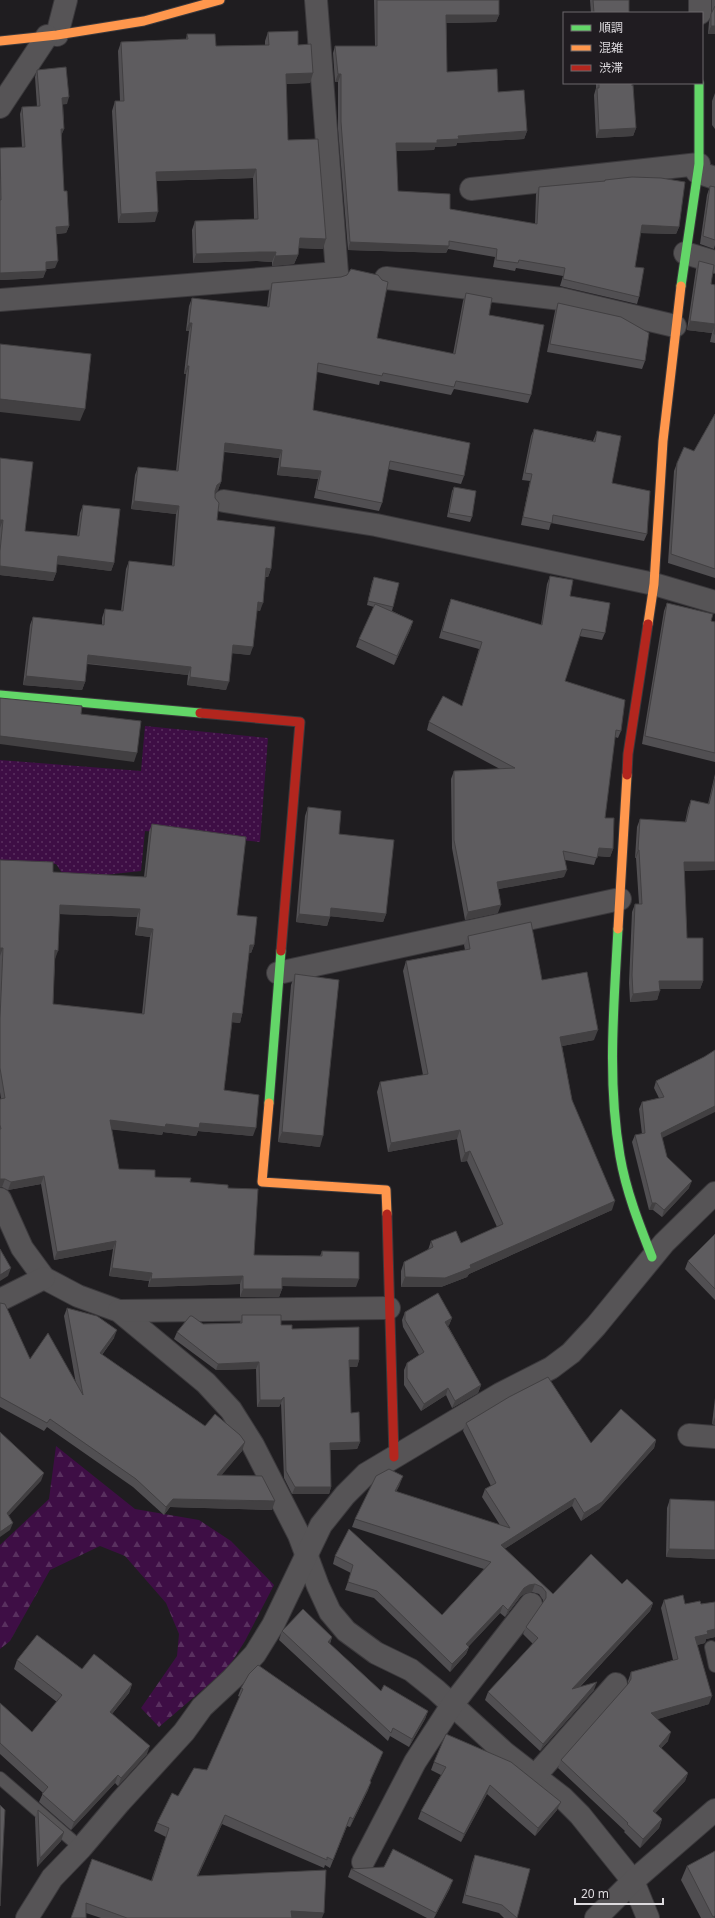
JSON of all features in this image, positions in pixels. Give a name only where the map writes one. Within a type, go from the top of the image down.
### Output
[{"type":"street","points":[[0,107],[52,36],[66,0]]},
{"type":"street","points":[[0,41],[52,36],[144,21],[220,0]]},
{"type":"street","points":[[0,300],[337,273],[316,0]]},
{"type":"street","points":[[700,0],[700,12]]},
{"type":"street","points":[[652,1257],[634,1210],[620,1157],[614,1107],[614,1060],[620,899],[628,754],[654,584],[663,441],[675,326],[685,253],[704,171],[699,84]]},
{"type":"street","points":[[471,189],[704,171]]},
{"type":"street","points":[[685,253],[715,262]]},
{"type":"street","points":[[386,278],[561,299],[675,326]]},
{"type":"street","points":[[224,501],[376,525],[654,584],[715,602]]},
{"type":"street","points":[[0,695],[300,722],[278,972],[262,1182],[386,1190],[394,1457]]},
{"type":"street","points":[[278,972],[620,899]]},
{"type":"street","points":[[27,1918],[52,1878],[81,1848],[120,1802],[184,1732],[202,1707],[232,1679],[255,1654],[273,1625],[321,1525],[344,1496],[366,1474],[500,1394],[551,1368],[571,1353],[596,1326],[652,1257],[715,1193]]},
{"type":"street","points":[[0,1199],[22,1248],[44,1278],[78,1296],[119,1311],[206,1383],[232,1410],[253,1445],[299,1535],[306,1557],[330,1612],[346,1631],[376,1653],[411,1670],[505,1753],[563,1798],[580,1815],[633,1881],[648,1918]]},
{"type":"street","points":[[0,1300],[44,1278]]},
{"type":"street","points":[[119,1311],[390,1308]]},
{"type":"street","points":[[689,1435],[715,1437]]},
{"type":"street","points":[[363,1862],[415,1762],[452,1705],[531,1604]]},
{"type":"street","points":[[535,1776],[616,1684]]},
{"type":"street","points":[[596,1918],[633,1881],[715,1810]]},
{"type":"lane","points":[[711,1647],[715,1666]]},
{"type":"lane","points":[[0,1778],[81,1848]]},
{"type":"green space","points":[[145,726],[268,738],[260,842],[145,831],[141,871],[66,879],[56,864],[0,863],[0,760],[141,771]]},
{"type":"green space","points":[[56,1446],[135,1509],[199,1520],[231,1541],[274,1585],[245,1641],[228,1668],[159,1727],[141,1708],[177,1656],[179,1634],[166,1603],[125,1556],[100,1546],[50,1570],[10,1641],[0,1649],[0,1545],[49,1499]]},
{"type":"building","points":[[377,0],[499,0],[499,15],[446,15],[447,72],[497,69],[498,92],[524,90],[527,131],[458,136],[459,139],[437,140],[437,143],[396,143],[398,191],[450,194],[450,209],[537,224],[539,187],[632,177],[661,178],[685,182],[679,227],[642,225],[635,267],[644,268],[639,297],[563,279],[565,268],[519,260],[518,263],[496,260],[497,249],[449,241],[449,246],[350,242],[341,122],[341,74],[338,74],[335,46],[377,46]]},
{"type":"building","points":[[593,0],[629,0],[629,12],[594,12]]},
{"type":"building","points":[[715,6],[715,26],[711,26],[711,14]]},
{"type":"building","points":[[298,31],[298,45],[311,44],[313,73],[286,74],[288,140],[318,139],[326,239],[300,238],[298,255],[275,256],[276,252],[196,254],[195,221],[258,219],[256,169],[156,172],[158,212],[121,214],[115,101],[124,101],[121,42],[188,39],[187,34],[215,34],[216,46],[269,45],[268,32]]},
{"type":"building","points":[[66,67],[69,97],[62,98],[64,129],[61,129],[64,191],[67,191],[69,226],[56,227],[58,261],[46,262],[46,271],[0,273],[0,148],[25,147],[22,107],[40,106],[37,70]]},
{"type":"building","points":[[599,84],[633,85],[636,128],[599,130],[597,88],[599,88]]},
{"type":"building","points":[[710,186],[715,187],[715,240],[703,236]]},
{"type":"building","points":[[699,261],[714,265],[711,284],[715,285],[715,324],[690,321]]},
{"type":"building","points":[[351,269],[378,275],[382,280],[388,282],[377,338],[455,354],[466,293],[492,298],[489,315],[544,325],[531,395],[456,381],[454,387],[383,373],[382,376],[318,363],[313,410],[470,443],[464,476],[390,461],[382,503],[317,490],[321,471],[280,467],[282,450],[225,443],[221,482],[217,485],[215,491],[215,498],[219,503],[217,520],[275,527],[271,569],[266,568],[263,603],[258,602],[253,647],[233,645],[229,682],[190,677],[191,667],[88,655],[85,682],[26,676],[33,617],[104,625],[105,609],[123,611],[129,561],[174,566],[179,506],[134,501],[138,467],[178,471],[189,366],[187,366],[192,323],[189,323],[192,298],[269,307],[272,283],[341,277],[347,275]]},
{"type":"building","points":[[558,303],[621,317],[649,333],[645,361],[550,344]]},
{"type":"building","points":[[0,344],[91,354],[85,409],[0,399]]},
{"type":"building","points":[[715,414],[715,569],[671,554],[677,463],[684,447],[694,451]]},
{"type":"building","points":[[534,429],[595,442],[597,431],[621,436],[612,483],[650,491],[647,534],[553,515],[552,523],[523,517],[532,474],[525,473]]},
{"type":"building","points":[[0,458],[33,462],[25,531],[79,536],[83,505],[120,509],[114,563],[58,556],[56,573],[0,566],[3,520],[0,520]]},
{"type":"building","points":[[454,487],[476,491],[472,517],[449,513]]},
{"type":"building","points":[[550,576],[573,580],[570,596],[610,603],[605,633],[582,629],[565,681],[625,700],[621,731],[616,730],[605,818],[614,818],[613,849],[599,848],[597,858],[563,851],[567,870],[497,882],[501,905],[468,912],[454,840],[454,771],[515,768],[429,722],[443,696],[462,706],[482,642],[442,631],[451,599],[542,625]]},
{"type":"building","points":[[374,577],[399,583],[393,607],[368,601]]},
{"type":"building","points":[[667,603],[713,614],[711,621],[715,622],[715,753],[645,736]]},
{"type":"building","points":[[375,604],[413,621],[397,656],[359,639]]},
{"type":"building","points":[[0,698],[82,706],[81,714],[141,721],[137,753],[0,736]]},
{"type":"building","points":[[715,778],[715,862],[684,862],[687,938],[703,938],[703,981],[659,981],[660,991],[633,994],[632,975],[635,904],[642,904],[638,850],[640,819],[686,822],[691,800],[709,804]]},
{"type":"building","points":[[308,807],[341,811],[339,834],[394,840],[386,914],[331,908],[330,917],[299,914]]},
{"type":"building","points":[[152,824],[246,837],[237,915],[257,917],[254,945],[250,945],[242,1014],[233,1013],[224,1090],[259,1095],[256,1128],[200,1123],[199,1128],[166,1124],[165,1127],[110,1120],[119,1169],[155,1170],[155,1177],[191,1178],[190,1182],[228,1185],[228,1188],[258,1189],[254,1255],[322,1256],[322,1251],[359,1252],[359,1279],[282,1278],[282,1289],[243,1289],[243,1276],[151,1279],[152,1273],[112,1268],[116,1241],[57,1252],[44,1176],[11,1182],[5,1179],[0,1179],[0,1099],[5,1098],[0,1068],[0,1018],[3,948],[0,948],[0,860],[53,862],[53,872],[146,877]],"holes":[[[60,905],[140,909],[138,927],[153,929],[144,1014],[53,1004],[55,950],[58,951]]]},
{"type":"building","points":[[531,922],[542,980],[587,972],[598,1030],[560,1037],[572,1100],[615,1201],[470,1265],[471,1268],[445,1278],[405,1277],[404,1262],[433,1247],[431,1241],[456,1231],[461,1243],[503,1224],[470,1151],[465,1153],[460,1130],[391,1143],[380,1082],[428,1074],[406,961],[470,949],[468,936]]},
{"type":"building","points":[[295,974],[339,980],[323,1136],[282,1132]]},
{"type":"building","points":[[715,1050],[715,1106],[661,1133],[667,1157],[692,1181],[664,1210],[656,1203],[652,1203],[635,1135],[645,1133],[642,1102],[664,1097],[656,1081]]},
{"type":"building","points":[[715,1234],[715,1289],[688,1261]]},
{"type":"building","points":[[0,1249],[11,1268],[0,1275]]},
{"type":"building","points":[[438,1293],[452,1318],[445,1322],[481,1385],[455,1401],[448,1388],[424,1404],[407,1378],[407,1363],[424,1352],[405,1320],[405,1312]]},
{"type":"building","points":[[0,1303],[5,1304],[30,1359],[48,1333],[83,1395],[67,1308],[97,1316],[117,1330],[100,1353],[205,1426],[215,1414],[240,1435],[245,1442],[217,1475],[262,1476],[275,1501],[173,1499],[166,1507],[136,1479],[50,1419],[47,1423],[0,1397]]},
{"type":"building","points":[[242,1315],[281,1315],[281,1325],[292,1325],[292,1329],[359,1327],[359,1360],[349,1360],[351,1413],[359,1412],[360,1442],[330,1443],[331,1487],[295,1487],[286,1471],[284,1397],[281,1400],[260,1400],[259,1362],[218,1364],[177,1332],[190,1316],[203,1324],[242,1323]]},
{"type":"building","points":[[548,1377],[591,1443],[621,1409],[656,1440],[602,1502],[584,1513],[575,1498],[501,1545],[553,1594],[591,1554],[622,1584],[627,1579],[653,1603],[572,1689],[597,1682],[543,1744],[488,1692],[538,1638],[526,1627],[546,1598],[546,1592],[542,1587],[535,1584],[529,1585],[524,1588],[508,1610],[503,1605],[466,1644],[469,1647],[452,1664],[377,1591],[348,1582],[353,1565],[335,1556],[349,1529],[442,1615],[491,1562],[355,1519],[376,1476],[389,1469],[403,1476],[395,1491],[510,1528],[485,1489],[496,1483],[466,1423],[509,1397]]},
{"type":"building","points":[[0,1432],[44,1473],[7,1513],[13,1523],[0,1532]]},
{"type":"building","points":[[670,1499],[715,1501],[715,1550],[669,1549]]},
{"type":"building","points":[[683,1595],[685,1604],[700,1601],[701,1604],[715,1602],[715,1629],[707,1631],[708,1634],[695,1637],[712,1696],[651,1713],[671,1732],[659,1746],[688,1773],[653,1811],[662,1819],[643,1839],[561,1760],[628,1684],[631,1679],[631,1672],[678,1659],[664,1600]]},
{"type":"building","points":[[303,1609],[332,1637],[328,1642],[381,1691],[384,1685],[428,1711],[412,1739],[393,1728],[391,1733],[282,1631]]},
{"type":"building","points":[[37,1635],[82,1669],[94,1654],[132,1684],[110,1712],[150,1746],[121,1778],[118,1775],[74,1822],[42,1794],[48,1787],[0,1743],[0,1703],[32,1732],[62,1695],[17,1660]]},
{"type":"building","points":[[258,1665],[383,1752],[370,1781],[371,1782],[353,1819],[350,1817],[333,1860],[327,1857],[327,1860],[225,1815],[197,1876],[326,1870],[324,1913],[291,1911],[292,1918],[127,1918],[86,1903],[86,1918],[71,1918],[92,1859],[152,1881],[169,1828],[157,1823],[172,1793],[178,1796],[194,1768],[207,1770],[243,1689],[241,1688],[249,1674]]},
{"type":"building","points":[[446,1734],[511,1762],[561,1802],[538,1828],[490,1785],[464,1834],[421,1811],[446,1767],[434,1762]]},
{"type":"building","points":[[0,1805],[5,1810],[0,1906]]},
{"type":"building","points":[[38,1810],[64,1832],[40,1858]]},
{"type":"building","points":[[393,1849],[453,1880],[436,1913],[351,1869],[384,1867]]},
{"type":"building","points":[[715,1851],[715,1916],[713,1917],[687,1866]]},
{"type":"building","points":[[475,1855],[530,1869],[517,1918],[502,1905],[465,1895]]},
{"type":"traffic: fast","points":[[681,286],[699,164],[699,84]]},
{"type":"traffic: fast","points":[[0,695],[200,713]]},
{"type":"traffic: fast","points":[[618,929],[613,1014],[613,1071],[616,1128],[620,1156],[629,1195],[652,1257]]},
{"type":"traffic: fast","points":[[269,1103],[281,951]]},
{"type":"traffic: slow","points":[[0,41],[57,35],[144,21],[220,0]]},
{"type":"traffic: slow","points":[[648,624],[654,584],[663,441],[681,286]]},
{"type":"traffic: slow","points":[[618,929],[627,775]]},
{"type":"traffic: slow","points":[[269,1103],[262,1182],[386,1190],[387,1214]]},
{"type":"traffic: jam","points":[[627,775],[628,754],[648,624]]},
{"type":"traffic: jam","points":[[200,713],[300,722],[281,951]]},
{"type":"traffic: jam","points":[[387,1214],[394,1457]]}]
